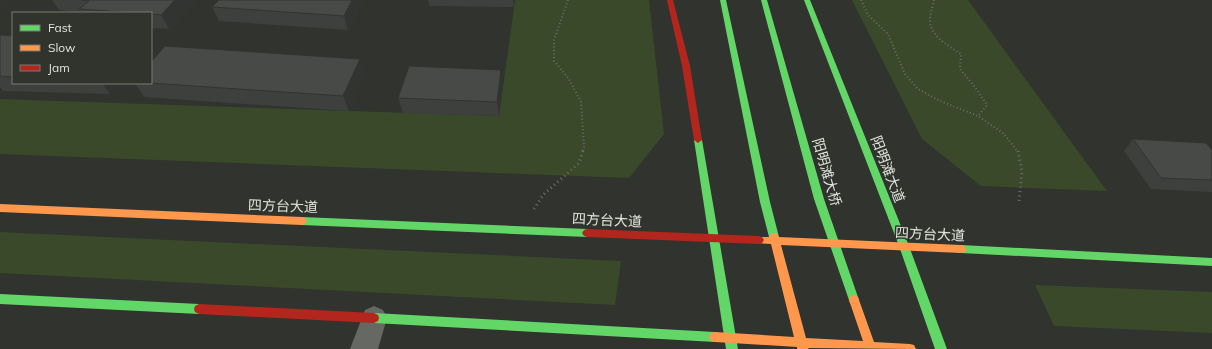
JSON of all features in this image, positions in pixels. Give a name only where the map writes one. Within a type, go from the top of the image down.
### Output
[{"type":"main road","points":[[670,0],[686,66]]},
{"type":"main road","points":[[679,0],[686,66],[732,349]]},
{"type":"main road","points":[[723,0],[765,202],[803,349]]},
{"type":"main road","name":"阳明滩大桥","points":[[764,0],[819,199],[870,349]]},
{"type":"main road","name":"阳明滩大道","points":[[807,0],[904,246],[941,349]]},
{"type":"main road","name":"四方台大道","points":[[0,208],[904,246],[1212,262]]},
{"type":"main road","points":[[0,299],[730,337],[910,349]]},
{"type":"street","points":[[364,349],[374,318]]},
{"type":"path","points":[[522,230],[543,195],[579,163],[584,147],[581,102],[569,79],[554,61],[554,40],[568,0]]},
{"type":"path","points":[[861,0],[868,15],[888,34],[905,74],[918,89],[940,101],[978,116],[1004,134],[1018,150],[1022,171],[1019,201]]},
{"type":"path","points":[[934,0],[930,20],[935,32],[944,43],[961,54],[960,69],[976,87],[987,105],[978,116]]},
{"type":"green space","points":[[515,0],[649,0],[664,134],[629,178],[0,154],[0,99],[499,116]]},
{"type":"green space","points":[[852,0],[968,0],[1107,191],[981,186],[922,139]]},
{"type":"green space","points":[[0,232],[621,261],[615,305],[0,273]]},
{"type":"green space","points":[[1035,285],[1212,292],[1212,333],[1054,326]]},
{"type":"building","points":[[82,0],[175,0],[161,15],[152,14],[152,12],[122,12],[79,9],[89,1]]},
{"type":"building","points":[[219,0],[352,0],[344,16],[212,7]]},
{"type":"building","points":[[0,35],[12,36],[12,77],[0,76]]},
{"type":"building","points":[[165,46],[360,59],[343,96],[152,83],[152,61]]},
{"type":"building","points":[[409,66],[501,70],[497,102],[398,98]]},
{"type":"building","points":[[1133,139],[1206,143],[1212,150],[1212,180],[1161,178]]},
{"type":"traffic: fast","points":[[723,0],[765,202],[774,237]]},
{"type":"traffic: fast","points":[[764,0],[819,199],[854,300]]},
{"type":"traffic: fast","points":[[807,0],[904,246],[941,349]]},
{"type":"traffic: fast","points":[[698,140],[732,349]]},
{"type":"traffic: fast","points":[[302,221],[587,233]]},
{"type":"traffic: fast","points":[[961,249],[1212,262]]},
{"type":"traffic: fast","points":[[0,299],[199,309]]},
{"type":"traffic: fast","points":[[374,318],[715,337]]},
{"type":"traffic: slow","points":[[0,208],[302,221]]},
{"type":"traffic: slow","points":[[774,237],[803,349]]},
{"type":"traffic: slow","points":[[759,240],[961,249]]},
{"type":"traffic: slow","points":[[854,300],[871,349]]},
{"type":"traffic: slow","points":[[715,337],[910,349]]},
{"type":"traffic: jam","points":[[670,0],[686,66],[698,140]]},
{"type":"traffic: jam","points":[[587,233],[759,240]]},
{"type":"traffic: jam","points":[[199,309],[374,318]]}]
